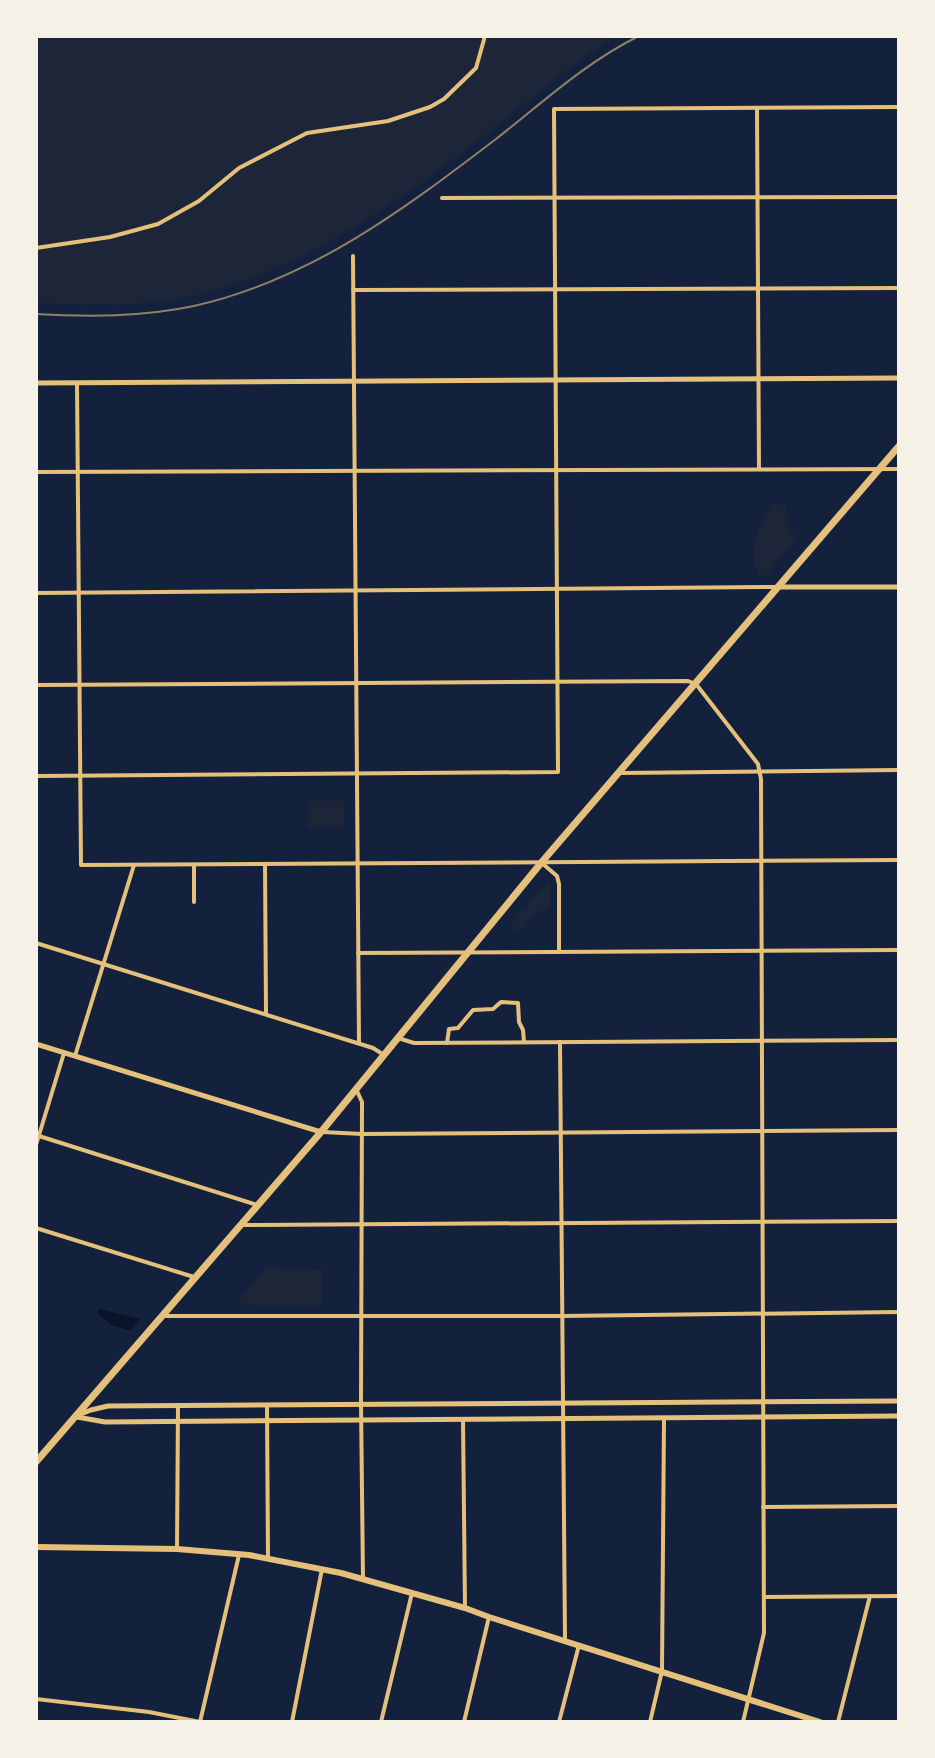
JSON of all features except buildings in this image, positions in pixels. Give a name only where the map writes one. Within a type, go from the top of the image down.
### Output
[{"type":"main road","points":[[36,1462],[321,1132],[541,863],[899,446]]},
{"type":"main road","points":[[36,1547],[177,1549],[240,1554],[322,1569],[465,1608],[819,1722]]},
{"type":"street","points":[[36,248],[110,237],[158,224],[199,201],[239,168],[307,133],[388,121],[430,107],[444,99],[476,68],[485,36]]},
{"type":"street","points":[[36,776],[558,772],[554,109],[899,107]]},
{"type":"street","points":[[757,108],[759,469]]},
{"type":"street","points":[[442,198],[899,197]]},
{"type":"street","points":[[353,256],[359,1043]]},
{"type":"street","points":[[353,290],[899,288]]},
{"type":"street","points":[[36,383],[899,378]]},
{"type":"street","points":[[77,383],[81,865],[899,860]]},
{"type":"street","points":[[36,472],[899,469]]},
{"type":"street","points":[[36,593],[899,587]]},
{"type":"street","points":[[36,685],[677,680],[696,684],[757,762],[761,771],[764,1633],[743,1722]]},
{"type":"street","points":[[619,773],[899,770]]},
{"type":"street","points":[[541,863],[557,876],[559,884],[559,952]]},
{"type":"street","points":[[265,864],[266,1014]]},
{"type":"street","points":[[75,1056],[134,865]]},
{"type":"street","points":[[194,865],[194,902]]},
{"type":"street","points":[[36,943],[359,1043],[384,1055]]},
{"type":"street","points":[[358,953],[899,950]]},
{"type":"street","points":[[447,1043],[449,1029],[458,1028],[473,1010],[493,1009],[501,1002],[518,1003],[524,1042]]},
{"type":"street","points":[[398,1038],[414,1043],[899,1040]]},
{"type":"street","points":[[560,1042],[565,1640]]},
{"type":"street","points":[[36,1044],[321,1132],[899,1130]]},
{"type":"street","points":[[36,1145],[64,1053]]},
{"type":"street","points":[[356,1089],[362,1102],[363,1579]]},
{"type":"street","points":[[39,1136],[257,1205]]},
{"type":"street","points":[[240,1225],[899,1221]]},
{"type":"street","points":[[36,1228],[194,1277]]},
{"type":"street","points":[[160,1316],[899,1312]]},
{"type":"street","points":[[75,1416],[108,1406],[899,1401]]},
{"type":"street","points":[[267,1405],[268,1559]]},
{"type":"street","points":[[177,1549],[178,1406]]},
{"type":"street","points":[[75,1416],[105,1422],[899,1416]]},
{"type":"street","points":[[650,1722],[662,1671],[664,1418]]},
{"type":"street","points":[[463,1419],[465,1608]]},
{"type":"street","points":[[763,1507],[899,1506]]},
{"type":"street","points":[[36,1699],[149,1712],[200,1722],[240,1554]]},
{"type":"street","points":[[292,1722],[322,1569]]},
{"type":"street","points":[[381,1722],[412,1593]]},
{"type":"street","points":[[838,1722],[870,1596]]},
{"type":"street","points":[[764,1597],[899,1596]]},
{"type":"street","points":[[464,1722],[489,1617]]},
{"type":"street","points":[[559,1722],[579,1645]]},
{"type":"shaded area","points":[[36,36],[616,36],[419,184],[345,233],[306,254],[266,273],[182,298],[91,305],[36,303]]},
{"type":"shaded area","points":[[774,503],[786,506],[789,530],[798,538],[761,577],[755,564],[754,545]]},
{"type":"shaded area","points":[[309,801],[344,801],[344,827],[308,827]]},
{"type":"shaded area","points":[[546,883],[550,883],[550,909],[537,914],[524,928],[509,928],[524,909],[529,908],[527,905]]},
{"type":"shaded area","points":[[266,1268],[323,1270],[322,1306],[237,1305]]},
{"type":"shaded area","points":[[99,1309],[140,1319],[130,1331],[112,1325],[97,1313]]},
{"type":"tram line","points":[[36,314],[115,315],[174,310],[236,294],[277,279],[354,239],[390,216],[496,139],[547,97],[639,36]]}]
